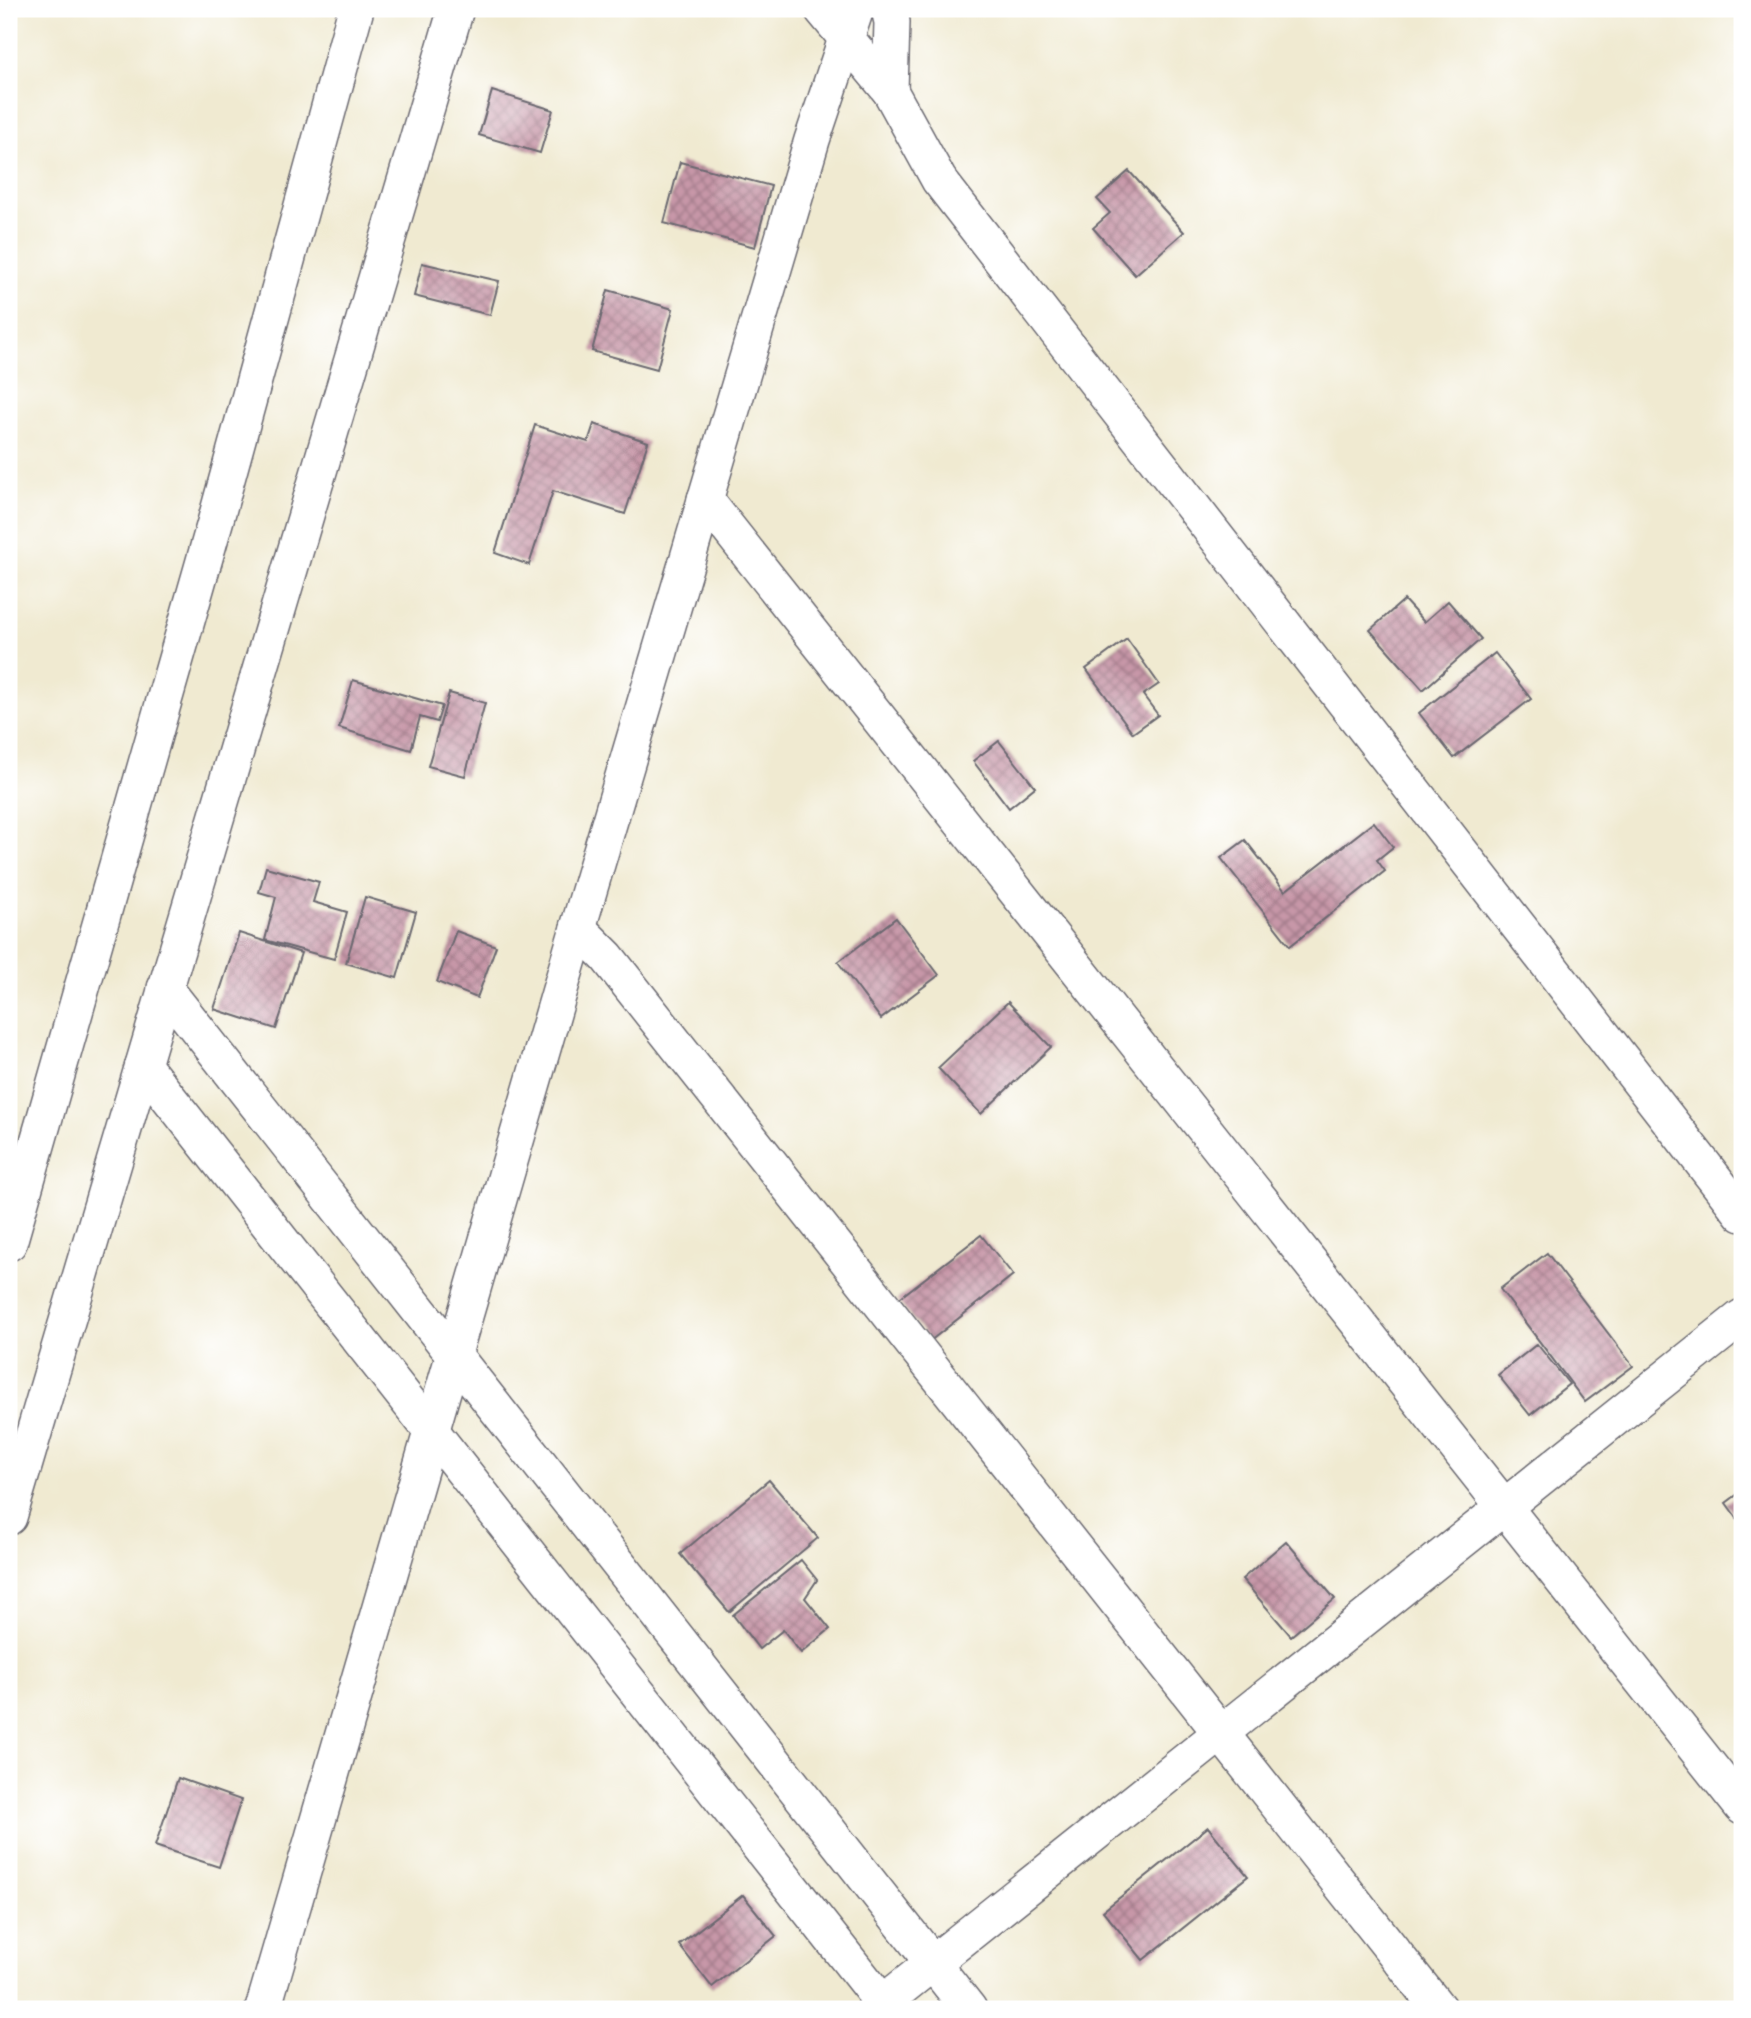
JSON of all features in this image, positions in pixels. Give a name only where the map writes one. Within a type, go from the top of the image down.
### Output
[{"type":"street","points":[[9,1243],[216,519],[356,9]]},
{"type":"street","points":[[9,1517],[456,9]]},
{"type":"street","points":[[822,9],[851,24],[939,180],[1742,1214]]},
{"type":"street","points":[[889,9],[892,22],[890,92]]},
{"type":"street","points":[[263,2009],[430,1430],[705,499],[812,140],[851,24]]},
{"type":"street","points":[[705,499],[1742,1807]]},
{"type":"street","points":[[578,928],[607,957],[1439,2009]]},
{"type":"street","points":[[166,988],[969,2009]]},
{"type":"street","points":[[143,1065],[881,2007],[1742,1317]]},
{"type":"building","points":[[492,91],[553,110],[540,153],[479,135]]},
{"type":"building","points":[[680,162],[771,186],[755,247],[664,223]]},
{"type":"building","points":[[1129,171],[1184,232],[1135,275],[1093,228],[1110,213],[1097,199]]},
{"type":"building","points":[[422,263],[499,281],[490,315],[414,296]]},
{"type":"building","points":[[608,290],[673,309],[657,369],[592,351]]},
{"type":"building","points":[[594,424],[648,442],[625,514],[553,491],[529,565],[495,553],[535,425],[588,442]]},
{"type":"building","points":[[1404,600],[1424,622],[1448,601],[1481,639],[1423,690],[1370,630]]},
{"type":"building","points":[[1127,639],[1159,684],[1143,695],[1158,715],[1133,733],[1086,669]]},
{"type":"building","points":[[1495,653],[1531,699],[1454,758],[1419,713]]},
{"type":"building","points":[[353,680],[442,706],[437,722],[420,717],[411,750],[339,728]]},
{"type":"building","points":[[449,693],[485,703],[465,776],[428,766]]},
{"type":"building","points":[[999,741],[1035,787],[1009,808],[973,761]]},
{"type":"building","points":[[1374,822],[1393,847],[1377,860],[1385,871],[1290,946],[1221,858],[1245,840],[1285,891]]},
{"type":"building","points":[[266,867],[319,882],[313,902],[347,912],[334,959],[265,940],[276,897],[259,892]]},
{"type":"building","points":[[365,897],[416,912],[397,978],[346,963]]},
{"type":"building","points":[[896,918],[939,975],[881,1019],[838,962]]},
{"type":"building","points":[[456,931],[496,946],[477,998],[437,982]]},
{"type":"building","points":[[239,933],[301,953],[276,1029],[214,1009]]},
{"type":"building","points":[[1008,1002],[1051,1047],[981,1114],[938,1068]]},
{"type":"building","points":[[981,1235],[1013,1275],[930,1341],[897,1300]]},
{"type":"building","points":[[1547,1253],[1633,1366],[1585,1402],[1500,1289]]},
{"type":"building","points":[[1537,1344],[1569,1384],[1530,1415],[1498,1375]]},
{"type":"building","points":[[769,1480],[818,1538],[729,1612],[680,1554]]},
{"type":"building","points":[[1742,1491],[1742,1525],[1726,1503]]},
{"type":"building","points":[[1286,1541],[1335,1599],[1291,1636],[1242,1579]]},
{"type":"building","points":[[801,1560],[817,1580],[805,1598],[830,1629],[801,1653],[783,1630],[759,1649],[733,1615]]},
{"type":"building","points":[[178,1778],[241,1800],[219,1867],[155,1846]]},
{"type":"building","points":[[1208,1827],[1248,1876],[1143,1960],[1103,1911]]},
{"type":"building","points":[[743,1895],[776,1936],[712,1987],[679,1945]]}]
